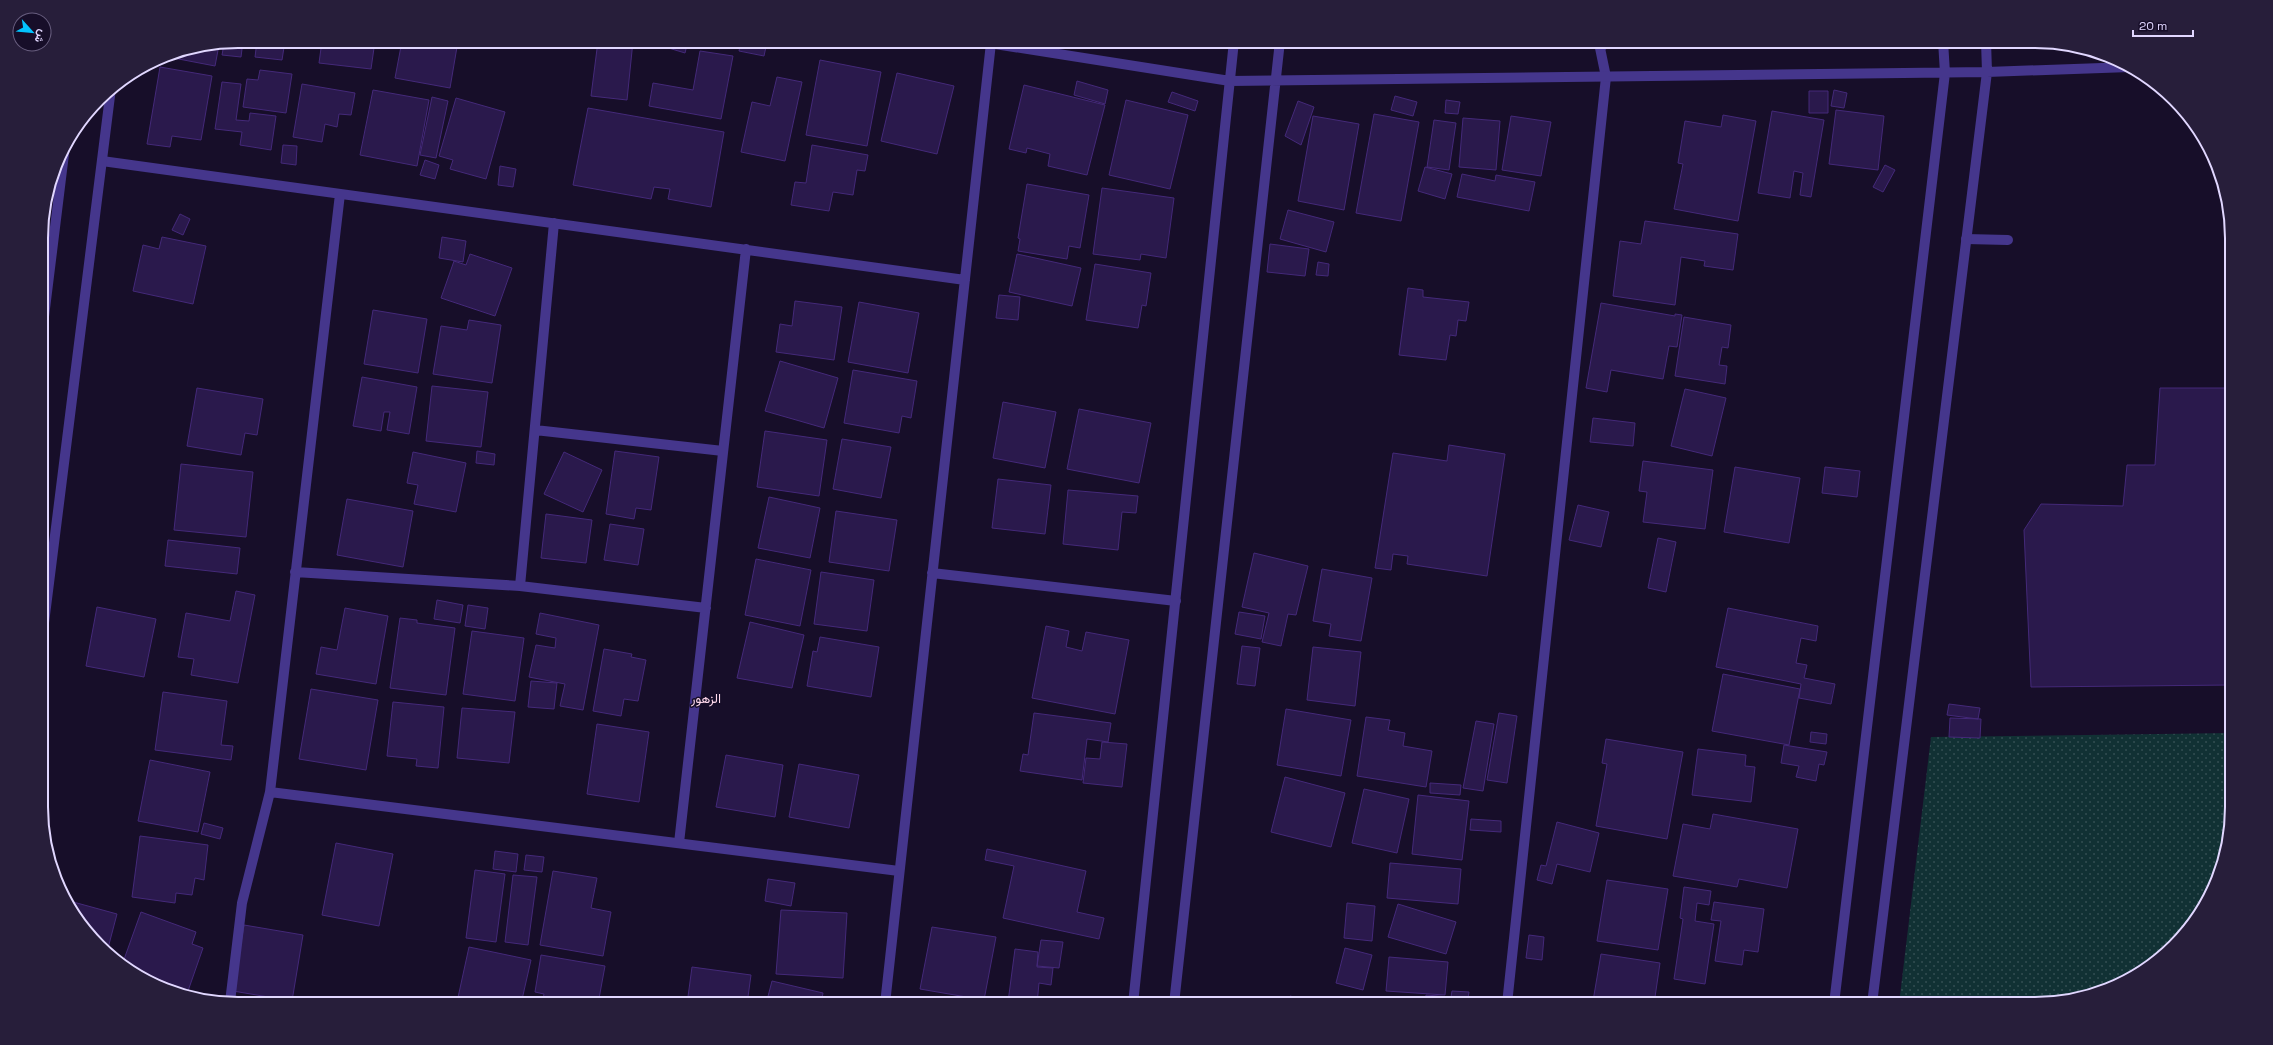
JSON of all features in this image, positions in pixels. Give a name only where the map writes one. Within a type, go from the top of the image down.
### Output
[{"type":"street","points":[[886,997],[990,48]]},
{"type":"street","points":[[1022,48],[1230,81],[1987,72],[2118,67]]},
{"type":"street","points":[[1134,997],[1233,48]]},
{"type":"street","points":[[1175,997],[1279,48]]},
{"type":"street","points":[[1508,997],[1606,77],[1600,48]]},
{"type":"street","points":[[1835,997],[1945,72],[1943,48]]},
{"type":"street","points":[[1873,997],[1987,72],[1986,48]]},
{"type":"street","points":[[48,591],[110,98]]},
{"type":"street","points":[[102,161],[964,280]]},
{"type":"street","points":[[48,284],[63,163]]},
{"type":"street","points":[[231,997],[242,902],[270,792],[340,194]]},
{"type":"street","points":[[520,586],[554,223]]},
{"type":"street","points":[[1966,239],[2008,240]]},
{"type":"street","points":[[680,843],[746,249]]},
{"type":"street","points":[[535,430],[723,451]]},
{"type":"street","points":[[295,572],[520,586],[706,608]]},
{"type":"street","points":[[932,573],[1176,601]]},
{"type":"street","points":[[270,792],[899,871]]},
{"type":"green space","points":[[2225,733],[2225,820],[2219,856],[2211,880],[2200,902],[2186,923],[2160,950],[2141,965],[2108,983],[2084,991],[2048,997],[1900,997],[1931,737]]},
{"type":"building","points":[[223,48],[242,48],[241,57],[222,55]]},
{"type":"building","points":[[256,48],[284,48],[282,60],[255,57]]},
{"type":"building","points":[[321,48],[374,48],[371,69],[319,63]]},
{"type":"building","points":[[401,48],[457,48],[450,88],[395,78]]},
{"type":"building","points":[[597,48],[632,48],[627,100],[591,96]]},
{"type":"building","points":[[668,48],[686,48],[685,53]]},
{"type":"building","points":[[740,48],[766,48],[764,56],[739,51]]},
{"type":"building","points":[[218,49],[215,66],[176,58],[189,54]]},
{"type":"building","points":[[700,51],[733,56],[721,119],[649,106],[653,83],[693,90]]},
{"type":"building","points":[[820,60],[881,72],[867,146],[806,135]]},
{"type":"building","points":[[160,67],[212,76],[201,140],[172,136],[170,147],[147,144]]},
{"type":"building","points":[[260,70],[292,74],[286,113],[243,107],[247,79],[258,80]]},
{"type":"building","points":[[897,73],[954,86],[937,154],[881,141]]},
{"type":"building","points":[[777,77],[802,82],[785,161],[741,152],[752,102],[770,106]]},
{"type":"building","points":[[1077,81],[1108,90],[1105,104],[1074,95]]},
{"type":"building","points":[[222,82],[241,84],[236,120],[249,121],[250,113],[276,116],[271,150],[240,145],[242,132],[215,129]]},
{"type":"building","points":[[302,84],[355,93],[351,115],[339,114],[337,127],[325,124],[322,142],[293,137]]},
{"type":"building","points":[[1024,85],[1105,105],[1087,175],[1048,166],[1050,154],[1027,148],[1026,153],[1009,149]]},
{"type":"building","points":[[373,90],[429,100],[417,166],[360,155]]},
{"type":"building","points":[[1834,90],[1847,93],[1844,108],[1831,106]]},
{"type":"building","points":[[1809,91],[1828,91],[1828,113],[1809,113]]},
{"type":"building","points":[[1172,92],[1198,101],[1195,111],[1168,102]]},
{"type":"building","points":[[1395,96],[1417,102],[1413,116],[1391,110]]},
{"type":"building","points":[[432,97],[448,101],[436,158],[420,155]]},
{"type":"building","points":[[456,98],[505,112],[486,179],[450,169],[453,160],[439,156]]},
{"type":"building","points":[[1126,100],[1188,115],[1170,189],[1109,175]]},
{"type":"building","points":[[1446,100],[1460,102],[1458,114],[1445,113]]},
{"type":"building","points":[[1298,101],[1314,107],[1301,145],[1285,136]]},
{"type":"building","points":[[588,108],[724,132],[711,207],[668,199],[670,189],[654,187],[651,199],[573,185]]},
{"type":"building","points":[[1836,110],[1884,116],[1878,170],[1829,164]]},
{"type":"building","points":[[1772,111],[1824,120],[1811,197],[1800,195],[1803,173],[1794,171],[1790,198],[1758,193]]},
{"type":"building","points":[[1374,114],[1419,122],[1401,221],[1356,213]]},
{"type":"building","points":[[1723,115],[1756,121],[1738,221],[1674,209],[1683,164],[1678,163],[1685,121],[1721,127]]},
{"type":"building","points":[[1313,116],[1359,124],[1344,210],[1298,201]]},
{"type":"building","points":[[1511,116],[1551,122],[1541,176],[1502,170]]},
{"type":"building","points":[[1463,118],[1500,121],[1496,170],[1459,167]]},
{"type":"building","points":[[1434,120],[1456,123],[1449,170],[1427,167]]},
{"type":"building","points":[[283,145],[297,146],[296,165],[281,163]]},
{"type":"building","points":[[812,145],[868,155],[865,171],[857,170],[853,195],[833,192],[829,211],[791,205],[795,182],[806,183]]},
{"type":"building","points":[[425,160],[439,165],[435,179],[420,175]]},
{"type":"building","points":[[1885,165],[1895,170],[1883,192],[1873,187]]},
{"type":"building","points":[[500,166],[516,169],[513,187],[498,185]]},
{"type":"building","points":[[1425,167],[1452,174],[1445,199],[1418,191]]},
{"type":"building","points":[[1462,174],[1495,181],[1496,175],[1535,182],[1529,211],[1457,197]]},
{"type":"building","points":[[1027,184],[1089,195],[1080,248],[1069,246],[1067,259],[1018,251],[1020,239],[1018,238]]},
{"type":"building","points":[[1102,188],[1174,198],[1166,258],[1141,254],[1140,260],[1093,254]]},
{"type":"building","points":[[1288,210],[1334,222],[1326,252],[1280,239]]},
{"type":"building","points":[[180,214],[190,219],[183,235],[172,230]]},
{"type":"building","points":[[1645,221],[1738,234],[1733,270],[1704,266],[1705,261],[1681,257],[1675,305],[1613,296],[1620,241],[1641,244]]},
{"type":"building","points":[[162,237],[206,246],[193,304],[133,291],[143,245],[159,249]]},
{"type":"building","points":[[442,237],[466,241],[463,262],[439,258]]},
{"type":"building","points":[[1270,244],[1309,249],[1305,276],[1267,272]]},
{"type":"building","points":[[470,254],[512,268],[495,316],[441,298],[454,261],[466,265]]},
{"type":"building","points":[[1017,254],[1081,268],[1072,306],[1009,292]]},
{"type":"building","points":[[1318,262],[1329,264],[1328,276],[1316,275]]},
{"type":"building","points":[[1095,264],[1151,273],[1146,306],[1142,305],[1138,328],[1086,320]]},
{"type":"building","points":[[1408,288],[1423,290],[1423,297],[1469,302],[1466,321],[1458,320],[1456,336],[1450,335],[1446,360],[1399,355]]},
{"type":"building","points":[[999,295],[1020,297],[1018,320],[996,318]]},
{"type":"building","points":[[795,301],[842,307],[834,360],[776,352],[780,324],[792,326]]},
{"type":"building","points":[[859,302],[919,313],[908,373],[848,362]]},
{"type":"building","points":[[1601,303],[1675,316],[1675,314],[1682,315],[1677,347],[1669,346],[1663,379],[1611,370],[1607,392],[1586,388]]},
{"type":"building","points":[[373,310],[427,319],[418,373],[364,364]]},
{"type":"building","points":[[1684,317],[1731,325],[1728,348],[1722,347],[1719,365],[1727,366],[1725,384],[1675,376]]},
{"type":"building","points":[[469,320],[501,325],[492,383],[433,374],[441,326],[467,330]]},
{"type":"building","points":[[780,361],[838,378],[824,428],[765,411]]},
{"type":"building","points":[[853,370],[917,381],[911,418],[902,416],[899,433],[844,423]]},
{"type":"building","points":[[362,377],[417,387],[409,434],[387,430],[390,412],[384,412],[381,431],[353,426]]},
{"type":"building","points":[[432,386],[488,392],[481,447],[426,441]]},
{"type":"building","points":[[197,388],[263,399],[257,435],[245,433],[241,455],[187,446]]},
{"type":"building","points":[[2160,388],[2225,388],[2225,685],[2031,687],[2024,530],[2041,504],[2123,506],[2127,465],[2155,465]]},
{"type":"building","points":[[1685,389],[1726,398],[1712,456],[1671,446]]},
{"type":"building","points":[[1003,402],[1056,412],[1045,468],[993,458]]},
{"type":"building","points":[[1079,409],[1151,423],[1139,483],[1067,469]]},
{"type":"building","points":[[1593,418],[1635,423],[1633,446],[1590,442]]},
{"type":"building","points":[[765,431],[827,440],[819,496],[757,487]]},
{"type":"building","points":[[842,439],[891,447],[881,498],[833,489]]},
{"type":"building","points":[[1449,445],[1505,454],[1487,576],[1407,564],[1408,556],[1393,554],[1391,570],[1375,568],[1393,453],[1447,461]]},
{"type":"building","points":[[477,451],[495,454],[494,465],[476,463]]},
{"type":"building","points":[[615,451],[659,457],[651,510],[636,508],[634,519],[606,514]]},
{"type":"building","points":[[413,452],[466,463],[456,512],[414,504],[418,485],[407,483]]},
{"type":"building","points":[[564,452],[602,470],[583,512],[544,494]]},
{"type":"building","points":[[1643,461],[1713,470],[1705,529],[1643,522],[1647,492],[1639,491]]},
{"type":"building","points":[[181,464],[253,472],[246,537],[174,530]]},
{"type":"building","points":[[1735,467],[1800,478],[1789,543],[1724,532]]},
{"type":"building","points":[[1825,467],[1860,471],[1857,497],[1822,493]]},
{"type":"building","points":[[998,479],[1051,485],[1045,534],[992,528]]},
{"type":"building","points":[[1068,490],[1138,496],[1136,513],[1122,512],[1118,550],[1063,544]]},
{"type":"building","points":[[769,497],[820,508],[810,558],[758,548]]},
{"type":"building","points":[[347,499],[413,511],[403,567],[337,555]]},
{"type":"building","points":[[1578,505],[1609,512],[1601,547],[1569,540]]},
{"type":"building","points":[[836,511],[897,520],[889,571],[829,562]]},
{"type":"building","points":[[546,514],[592,520],[586,563],[541,558]]},
{"type":"building","points":[[610,524],[644,529],[638,565],[604,560]]},
{"type":"building","points":[[1658,538],[1676,542],[1666,592],[1648,588]]},
{"type":"building","points":[[168,540],[240,548],[237,574],[165,566]]},
{"type":"building","points":[[1254,553],[1308,566],[1296,615],[1288,614],[1281,646],[1262,642],[1269,613],[1242,607]]},
{"type":"building","points":[[756,559],[811,570],[800,626],[745,615]]},
{"type":"building","points":[[1322,569],[1372,578],[1361,641],[1329,636],[1331,624],[1313,621]]},
{"type":"building","points":[[821,572],[874,580],[867,631],[814,624]]},
{"type":"building","points":[[236,591],[255,595],[238,683],[191,675],[194,659],[178,657],[186,613],[230,621]]},
{"type":"building","points":[[437,600],[463,605],[460,623],[434,619]]},
{"type":"building","points":[[468,605],[488,608],[485,629],[465,626]]},
{"type":"building","points":[[97,607],[156,619],[144,677],[86,666]]},
{"type":"building","points":[[345,608],[388,616],[376,684],[316,674],[321,647],[337,650]]},
{"type":"building","points":[[1728,608],[1818,626],[1816,641],[1801,638],[1796,663],[1807,665],[1804,678],[1835,684],[1831,704],[1799,698],[1801,684],[1716,667]]},
{"type":"building","points":[[1239,612],[1265,616],[1261,639],[1235,634]]},
{"type":"building","points":[[540,613],[599,625],[583,710],[560,706],[565,684],[529,677],[536,645],[555,648],[556,638],[536,634]]},
{"type":"building","points":[[400,618],[417,620],[417,623],[455,628],[446,695],[390,688]]},
{"type":"building","points":[[750,622],[804,635],[792,688],[737,678]]},
{"type":"building","points":[[1046,626],[1069,631],[1066,647],[1082,651],[1086,632],[1129,640],[1115,714],[1032,698]]},
{"type":"building","points":[[472,631],[524,638],[515,701],[463,694]]},
{"type":"building","points":[[820,637],[879,647],[871,697],[807,686],[813,651],[817,652]]},
{"type":"building","points":[[1242,646],[1260,648],[1255,686],[1237,684]]},
{"type":"building","points":[[1313,647],[1361,652],[1355,706],[1307,700]]},
{"type":"building","points":[[604,649],[632,654],[631,657],[646,660],[638,701],[624,699],[621,716],[593,711]]},
{"type":"building","points":[[1723,674],[1800,689],[1789,745],[1712,731]]},
{"type":"building","points":[[531,681],[557,683],[554,709],[528,707]]},
{"type":"building","points":[[311,689],[378,700],[366,770],[299,759]]},
{"type":"building","points":[[163,692],[227,701],[221,745],[233,746],[231,760],[155,750]]},
{"type":"building","points":[[393,702],[444,707],[438,768],[416,766],[417,759],[387,756]]},
{"type":"building","points":[[1949,704],[1980,708],[1978,719],[1947,715]]},
{"type":"building","points":[[462,708],[515,712],[509,763],[457,758]]},
{"type":"building","points":[[1286,709],[1351,720],[1341,776],[1277,765]]},
{"type":"building","points":[[1034,713],[1111,723],[1108,742],[1087,739],[1082,780],[1020,771],[1023,754],[1028,755]]},
{"type":"building","points":[[1499,713],[1517,716],[1507,783],[1487,780]]},
{"type":"building","points":[[1366,717],[1390,720],[1388,730],[1405,733],[1403,746],[1432,751],[1426,787],[1357,776]]},
{"type":"building","points":[[1950,718],[1981,719],[1980,738],[1949,737]]},
{"type":"building","points":[[1476,721],[1494,724],[1483,791],[1463,788]]},
{"type":"building","points":[[597,724],[649,732],[639,802],[587,794]]},
{"type":"building","points":[[1811,732],[1827,734],[1826,744],[1810,742]]},
{"type":"building","points":[[1606,739],[1683,752],[1667,839],[1596,826],[1607,764],[1602,763]]},
{"type":"building","points":[[1102,742],[1127,744],[1122,787],[1083,783],[1086,758],[1100,759]]},
{"type":"building","points":[[1784,745],[1827,752],[1824,765],[1819,764],[1816,781],[1796,777],[1799,766],[1781,763]]},
{"type":"building","points":[[1698,749],[1746,755],[1745,766],[1755,767],[1751,802],[1692,795]]},
{"type":"building","points":[[726,755],[783,765],[775,817],[716,807]]},
{"type":"building","points":[[150,760],[210,772],[198,832],[138,821]]},
{"type":"building","points":[[799,764],[859,775],[849,828],[789,817]]},
{"type":"building","points":[[1285,777],[1345,793],[1331,847],[1271,832]]},
{"type":"building","points":[[1430,783],[1461,785],[1460,795],[1430,793]]},
{"type":"building","points":[[1364,789],[1409,799],[1397,853],[1352,843]]},
{"type":"building","points":[[1418,795],[1469,801],[1462,860],[1412,854]]},
{"type":"building","points":[[1713,814],[1798,829],[1787,888],[1739,879],[1737,887],[1673,876],[1683,824],[1710,829]]},
{"type":"building","points":[[1471,819],[1501,821],[1501,832],[1470,830]]},
{"type":"building","points":[[1557,822],[1599,833],[1590,872],[1557,864],[1552,884],[1537,880],[1541,865],[1546,866]]},
{"type":"building","points":[[204,823],[223,828],[220,839],[201,834]]},
{"type":"building","points":[[140,836],[208,845],[204,880],[195,878],[192,895],[176,893],[175,903],[132,897]]},
{"type":"building","points":[[336,843],[393,854],[379,926],[322,915]]},
{"type":"building","points":[[987,849],[1086,871],[1077,912],[1104,918],[1099,939],[1003,918],[1014,866],[985,860]]},
{"type":"building","points":[[495,851],[518,854],[516,872],[493,869]]},
{"type":"building","points":[[526,855],[544,857],[542,872],[524,870]]},
{"type":"building","points":[[1390,863],[1461,869],[1458,904],[1387,898]]},
{"type":"building","points":[[475,870],[505,874],[496,942],[466,938]]},
{"type":"building","points":[[553,871],[597,878],[591,908],[611,912],[603,956],[540,945]]},
{"type":"building","points":[[513,875],[537,877],[528,945],[505,942]]},
{"type":"building","points":[[768,879],[795,883],[791,906],[765,901]]},
{"type":"building","points":[[1607,880],[1668,889],[1658,950],[1597,941]]},
{"type":"building","points":[[1684,887],[1711,891],[1709,905],[1697,903],[1695,921],[1714,924],[1705,984],[1674,979],[1683,919],[1680,918]]},
{"type":"building","points":[[73,902],[117,914],[109,946],[87,923]]},
{"type":"building","points":[[1714,902],[1764,909],[1758,952],[1744,950],[1742,965],[1715,961],[1721,921],[1711,920]]},
{"type":"building","points":[[1347,903],[1375,906],[1372,941],[1344,938]]},
{"type":"building","points":[[1398,904],[1456,922],[1446,954],[1388,937]]},
{"type":"building","points":[[781,910],[847,913],[843,978],[776,974]]},
{"type":"building","points":[[141,912],[196,932],[192,944],[203,948],[188,991],[143,972],[124,959]]},
{"type":"building","points":[[244,925],[303,935],[293,997],[268,997],[233,991]]},
{"type":"building","points":[[932,927],[996,937],[985,997],[967,997],[920,989]]},
{"type":"building","points":[[1529,935],[1544,937],[1542,960],[1526,958]]},
{"type":"building","points":[[1041,940],[1063,942],[1059,968],[1037,966]]},
{"type":"building","points":[[469,947],[531,960],[523,997],[458,997]]},
{"type":"building","points":[[1345,948],[1372,955],[1363,990],[1336,983]]},
{"type":"building","points":[[1015,949],[1038,952],[1037,967],[1053,968],[1051,985],[1039,983],[1038,997],[1009,997]]},
{"type":"building","points":[[1601,954],[1660,963],[1655,997],[1594,997]]},
{"type":"building","points":[[541,955],[605,966],[599,997],[543,997],[544,994],[535,992]]},
{"type":"building","points":[[1389,957],[1448,962],[1445,995],[1386,991]]},
{"type":"building","points":[[692,967],[751,975],[748,997],[688,997]]},
{"type":"building","points":[[772,981],[823,993],[822,997],[768,997]]},
{"type":"building","points":[[1452,991],[1469,992],[1468,997],[1451,997]]},
{"type":"building","points":[[1426,995],[1451,997],[1426,997]]},
{"type":"district","name":"الزهور","points":[[706,698]]}]
